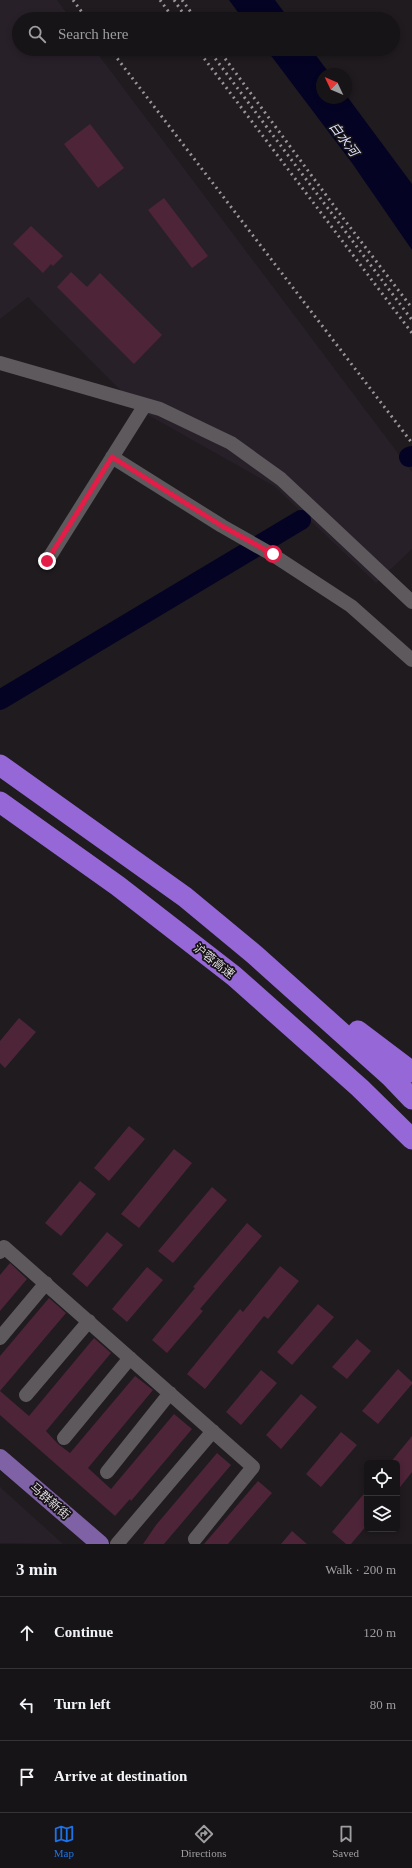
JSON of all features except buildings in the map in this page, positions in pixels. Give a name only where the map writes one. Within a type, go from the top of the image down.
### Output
[{"type":"highway","points":[[0,765],[186,898],[255,955],[391,1077],[412,1099]]},
{"type":"highway","name":"沪蓉高速","points":[[0,802],[118,886],[234,976],[360,1088],[412,1139]]},
{"type":"highway","points":[[255,955],[412,1072]]},
{"type":"main road","name":"马群新街","points":[[0,1458],[100,1544]]},
{"type":"street","points":[[0,363],[160,409],[231,443],[281,479],[412,602]]},
{"type":"street","points":[[47,561],[145,405]]},
{"type":"street","points":[[112,457],[222,526],[273,554],[351,606],[412,660]]},
{"type":"street","points":[[0,1252],[4,1246],[253,1467],[195,1539]]},
{"type":"street","points":[[0,1338],[46,1283]]},
{"type":"street","points":[[26,1395],[89,1322]]},
{"type":"street","points":[[64,1438],[130,1358]]},
{"type":"street","points":[[107,1472],[170,1393]]},
{"type":"street","points":[[117,1544],[213,1431]]},
{"type":"shaded area","points":[[0,0],[57,0],[66,12],[12,12],[12,56],[99,56],[412,472],[412,549],[376,583],[274,486],[141,411],[28,297],[0,319]]},
{"type":"shaded area","points":[[0,1487],[63,1544],[0,1543]]},
{"type":"water","points":[[229,0],[275,0],[284,12],[238,12]]},
{"type":"water","name":"白水河","points":[[271,56],[316,56],[325,68],[316,68],[316,104],[352,103],[412,184],[412,250],[352,163]]},
{"type":"waterway","points":[[0,700],[301,520]]},
{"type":"railway","points":[[73,0],[82,12]]},
{"type":"railway","points":[[160,0],[169,12]]},
{"type":"railway","points":[[174,0],[182,12]]},
{"type":"railway","points":[[182,0],[191,12]]},
{"type":"railway","points":[[115,56],[412,443]]},
{"type":"railway","points":[[202,56],[412,333]]},
{"type":"railway","points":[[213,56],[412,320]]},
{"type":"railway","points":[[223,56],[343,218],[412,308]]},
{"type":"route","points":[[47,561],[112,457],[222,526],[273,554]]}]
